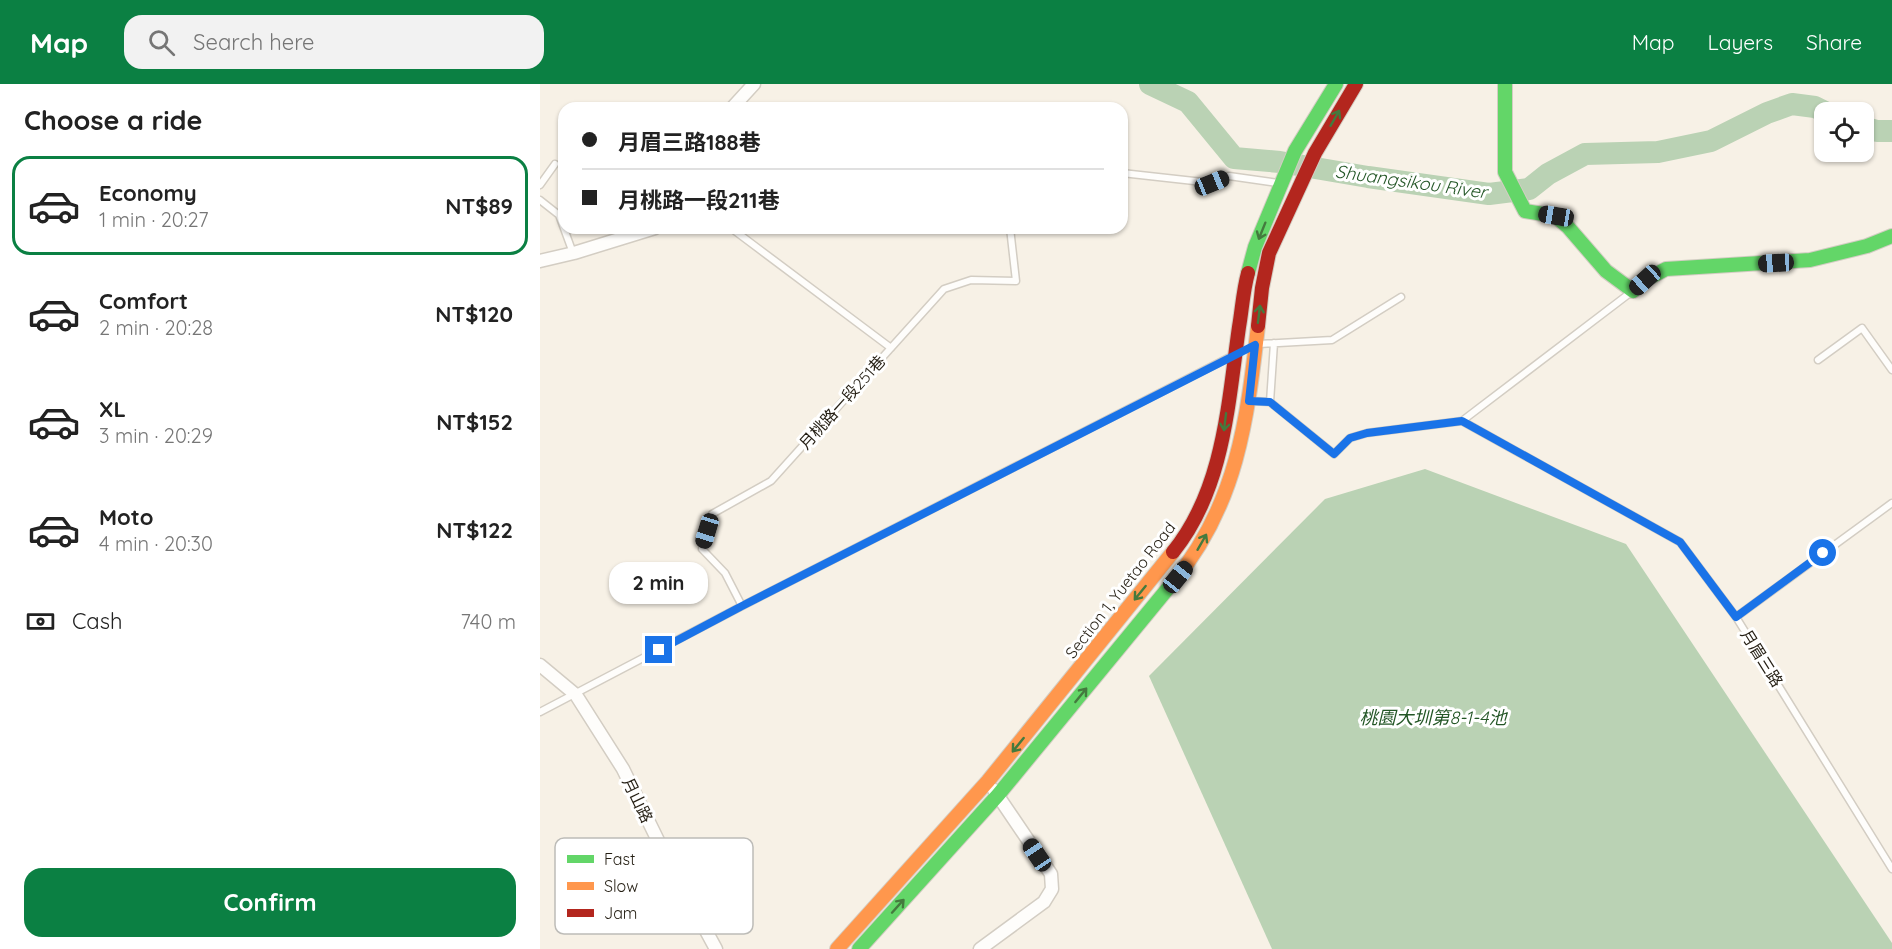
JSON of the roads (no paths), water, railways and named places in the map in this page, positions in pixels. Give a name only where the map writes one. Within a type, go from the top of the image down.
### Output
[{"type":"street","points":[[738,102],[754,84]]},
{"type":"street","name":"Section 1, Yuetao Road","points":[[837,949],[988,781],[1185,537],[1211,484],[1224,432],[1246,279],[1255,247],[1295,151],[1336,84]]},
{"type":"street","name":"Section 1, Yuetao Road","points":[[859,949],[998,795],[1192,558],[1213,523],[1231,479],[1249,401],[1262,288],[1269,253],[1315,153],[1356,84]]},
{"type":"street","points":[[1505,84],[1505,171],[1526,211],[1556,216],[1606,271],[1633,291],[1645,280],[1666,269],[1810,260],[1867,246],[1892,236]]},
{"type":"street","points":[[540,261],[636,234]]},
{"type":"street","points":[[1234,356],[1255,345]]},
{"type":"street","name":"月山路","points":[[540,665],[576,694],[623,769],[657,838]]},
{"type":"street","points":[[980,949],[1044,902],[1052,889],[1051,874],[988,781]]},
{"type":"street","name":"月山路","points":[[708,934],[716,949]]},
{"type":"lane","points":[[540,185],[555,164]]},
{"type":"lane","points":[[1128,174],[1212,183],[1229,176],[1282,180]]},
{"type":"lane","points":[[540,200],[558,214]]},
{"type":"lane","points":[[566,234],[574,253]]},
{"type":"lane","points":[[739,234],[891,348]]},
{"type":"lane","name":"月桃路一段251巷","points":[[742,606],[725,573],[702,549],[712,514],[771,481],[944,289],[971,280],[1016,281],[1011,234]]},
{"type":"lane","points":[[1249,401],[1270,402],[1334,454],[1350,438],[1367,433],[1462,421],[1633,291]]},
{"type":"lane","points":[[1255,345],[1332,340],[1401,297]]},
{"type":"lane","points":[[1818,360],[1862,328],[1892,370]]},
{"type":"lane","points":[[1270,402],[1274,344]]},
{"type":"lane","points":[[540,712],[742,606],[1234,356]]},
{"type":"lane","name":"月眉三路","points":[[1462,421],[1680,542],[1736,617],[1892,869]]},
{"type":"lane","points":[[1736,617],[1892,502]]},
{"type":"water","name":"桃園大圳第8-1-4池","points":[[1425,469],[1626,544],[1892,943],[1892,949],[1272,949],[1149,676],[1325,499]]},
{"type":"waterway","name":"Shuangsikou River","points":[[1150,84],[1188,102],[1234,158],[1280,162],[1489,194],[1529,189],[1548,174],[1585,154],[1658,152],[1711,141],[1767,113],[1792,104],[1814,107]]},
{"type":"waterway","name":"Shuangsikou River","points":[[1874,130],[1892,131]]}]
